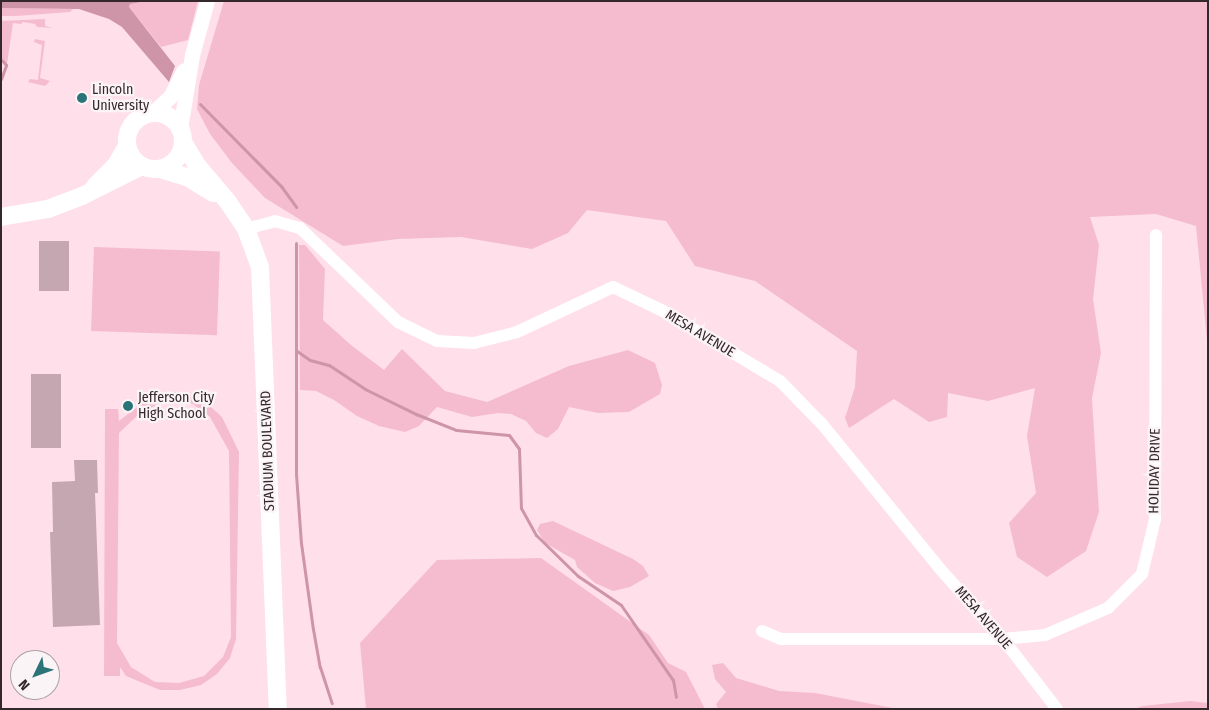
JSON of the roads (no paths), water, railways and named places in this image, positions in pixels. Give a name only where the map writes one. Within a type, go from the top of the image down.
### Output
[{"type":"main road","points":[[82,196],[116,165],[127,146],[128,133],[135,122],[152,113],[170,118],[181,136],[176,160],[160,169],[142,166],[135,160],[127,146]]},
{"type":"main road","name":"STADIUM BOULEVARD","points":[[181,136],[196,164],[228,202],[246,228],[255,248],[263,286],[278,709]]},
{"type":"main road","points":[[1,217],[48,208],[82,196],[142,166]]},
{"type":"main road","name":"STADIUM BOULEVARD","points":[[160,169],[187,177],[228,202]]},
{"type":"street","points":[[181,136],[192,55],[207,1]]},
{"type":"street","points":[[152,113],[170,97],[192,55]]},
{"type":"street","name":"MESA AVENUE","points":[[246,228],[275,221],[300,228],[398,322],[437,341],[474,343],[517,332],[613,287],[663,311],[780,381],[822,424],[941,570],[1003,639],[1057,709]]},
{"type":"street","name":"HOLIDAY DRIVE","points":[[762,630],[781,639],[1003,639],[1045,635],[1108,608],[1142,574],[1155,519],[1156,235]]},
{"type":"waterway","points":[[1,79],[6,65],[2,60]]},
{"type":"waterway","points":[[200,104],[281,186],[296,207]]},
{"type":"waterway","points":[[296,243],[296,474],[301,543],[320,667],[332,703]]},
{"type":"waterway","points":[[297,351],[310,360],[329,365],[365,389],[416,414],[456,430],[509,435],[519,449],[521,508],[536,535],[578,576],[621,605],[673,680],[676,697]]},
{"type":"place","name":"Lincoln University","points":[[82,98]]},
{"type":"place","name":"Jefferson City High School","points":[[128,406]]}]
